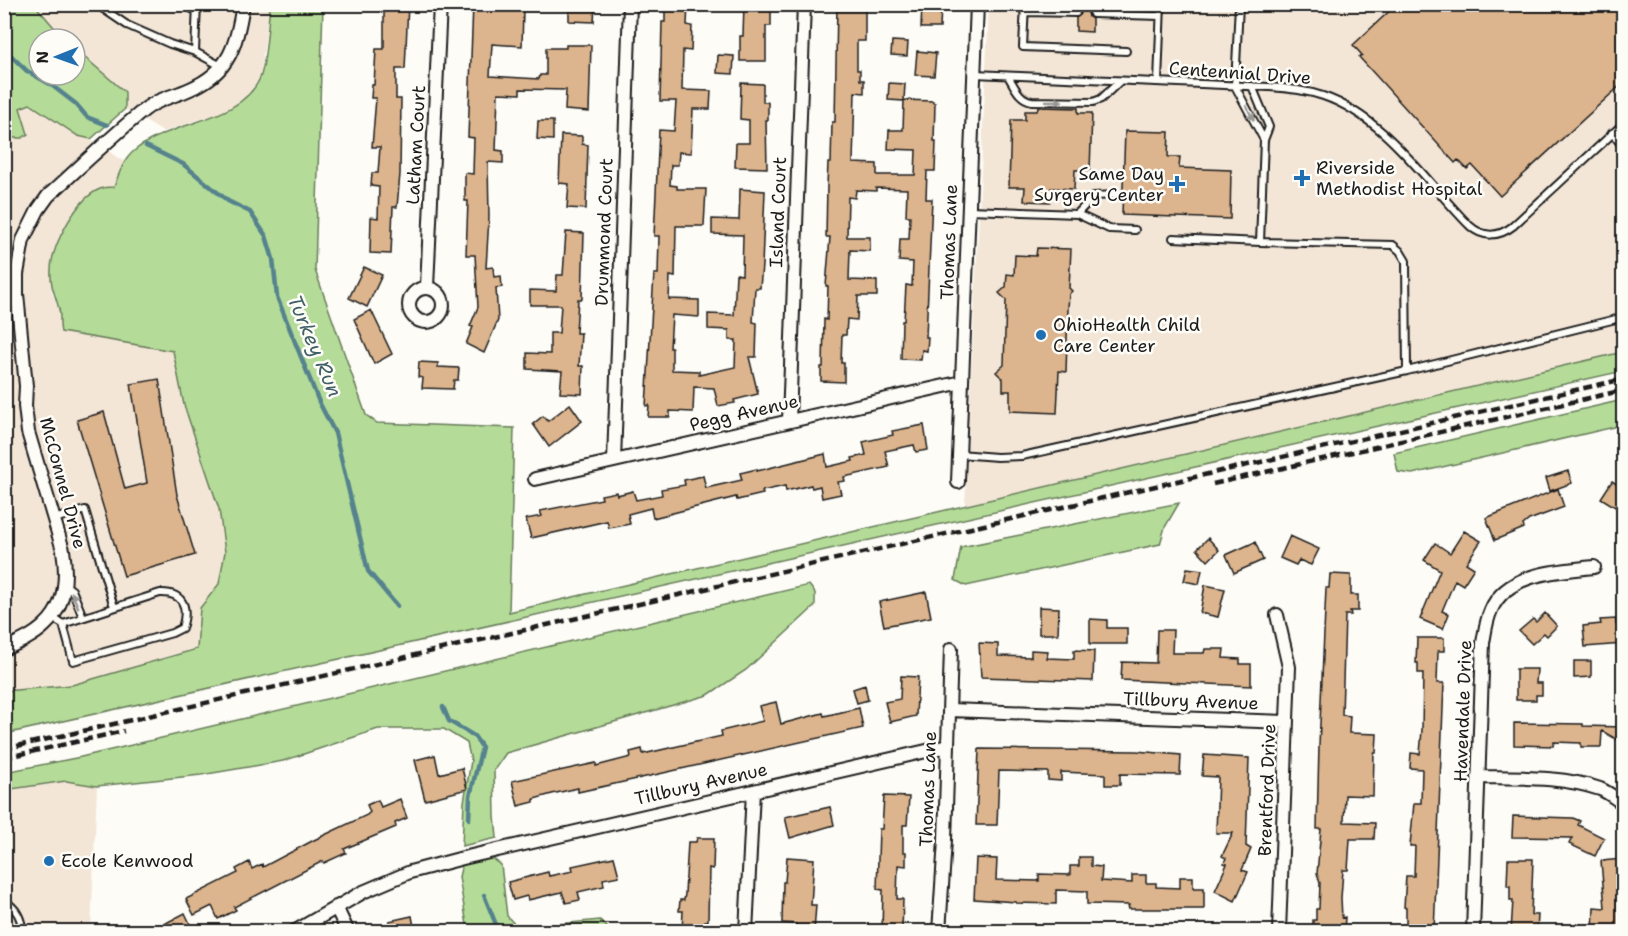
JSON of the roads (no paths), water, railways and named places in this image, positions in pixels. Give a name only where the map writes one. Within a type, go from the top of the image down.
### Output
[{"type":"street","name":"McConnel Drive","points":[[4,650],[57,621],[66,569],[63,550],[26,423],[26,387],[17,294],[17,274],[23,240],[48,196],[146,108],[207,80],[222,66],[231,54],[238,35],[243,4]]},
{"type":"street","name":"Latham Court","points":[[428,287],[440,4]]},
{"type":"street","name":"Drummond Court","points":[[614,461],[630,4]]},
{"type":"street","name":"Island Court","points":[[789,421],[804,4]]},
{"type":"street","name":"Thomas Lane","points":[[958,482],[977,4]]},
{"type":"street","name":"Pegg Avenue","points":[[535,479],[962,382]]},
{"type":"street","name":"Havendale Drive","points":[[1473,932],[1483,643],[1491,610],[1499,596],[1513,585],[1550,572],[1594,567]]},
{"type":"street","name":"Brentford Drive","points":[[1276,615],[1289,667],[1279,932]]},
{"type":"street","name":"Thomas Lane","points":[[939,932],[951,649]]},
{"type":"street","name":"Tillbury Avenue","points":[[950,710],[1287,722]]},
{"type":"street","name":"Tillbury Avenue","points":[[294,932],[363,892],[410,872],[948,746]]},
{"type":"street","points":[[1479,777],[1576,783],[1602,790],[1623,804]]},
{"type":"street","points":[[746,932],[753,791]]},
{"type":"street","points":[[336,908],[348,932]]},
{"type":"lane","points":[[96,4],[127,25],[195,52],[222,66]]},
{"type":"lane","points":[[183,4],[197,8],[195,52]]},
{"type":"lane","points":[[1025,4],[1023,47],[1126,51]]},
{"type":"lane","points":[[1158,82],[1161,4]]},
{"type":"lane","points":[[1239,4],[1235,86],[1264,140]]},
{"type":"lane","points":[[1024,12],[1076,13]]},
{"type":"lane","points":[[1093,14],[1160,16]]},
{"type":"lane","name":"Centennial Drive","points":[[974,74],[1252,86],[1311,92],[1336,101],[1359,114],[1384,135],[1470,226],[1485,234],[1494,235],[1508,230],[1623,123]]},
{"type":"lane","points":[[1008,76],[1020,96],[1032,100],[1092,102],[1101,99],[1120,81]]},
{"type":"lane","points":[[1252,86],[1269,127],[1264,140],[1260,242]]},
{"type":"lane","points":[[1612,133],[1623,148]]},
{"type":"lane","points":[[1077,214],[1094,196],[1117,195]]},
{"type":"lane","points":[[969,210],[1077,214],[1109,229],[1135,230]]},
{"type":"lane","points":[[1173,238],[1393,245],[1400,250],[1406,261],[1407,371]]},
{"type":"lane","points":[[959,454],[1022,456],[1407,371],[1623,317]]},
{"type":"lane","points":[[54,519],[85,510],[114,607]]},
{"type":"lane","points":[[65,585],[72,590],[83,617]]},
{"type":"lane","points":[[171,592],[179,596],[184,608],[185,621],[182,628],[172,633],[73,661],[57,621],[83,617],[114,607],[160,593],[171,592]]},
{"type":"lane","points":[[4,901],[19,914],[22,932]]},
{"type":"waterway","name":"Turkey Run","points":[[4,49],[27,71],[50,84],[76,104],[87,117],[107,125]]},
{"type":"waterway","name":"Turkey Run","points":[[146,146],[183,164],[228,201],[250,212],[266,236],[273,259],[277,297],[319,402],[335,433],[368,571],[397,606]]},
{"type":"waterway","name":"Turkey Run","points":[[443,707],[449,721],[474,736],[482,747],[470,796],[469,819]]},
{"type":"waterway","name":"Turkey Run","points":[[484,895],[499,932]]},
{"type":"railway","points":[[4,749],[1624,379]]},
{"type":"railway","points":[[1213,484],[1624,390]]},
{"type":"railway","points":[[4,758],[124,731]]},
{"type":"place","name":"Riverside Methodist Hospital","points":[[1302,178]]},
{"type":"place","name":"Same Day Surgery Center","points":[[1177,184]]},
{"type":"place","name":"OhioHealth Child Care Center","points":[[1041,335]]},
{"type":"place","name":"Ecole Kenwood","points":[[49,861]]}]
